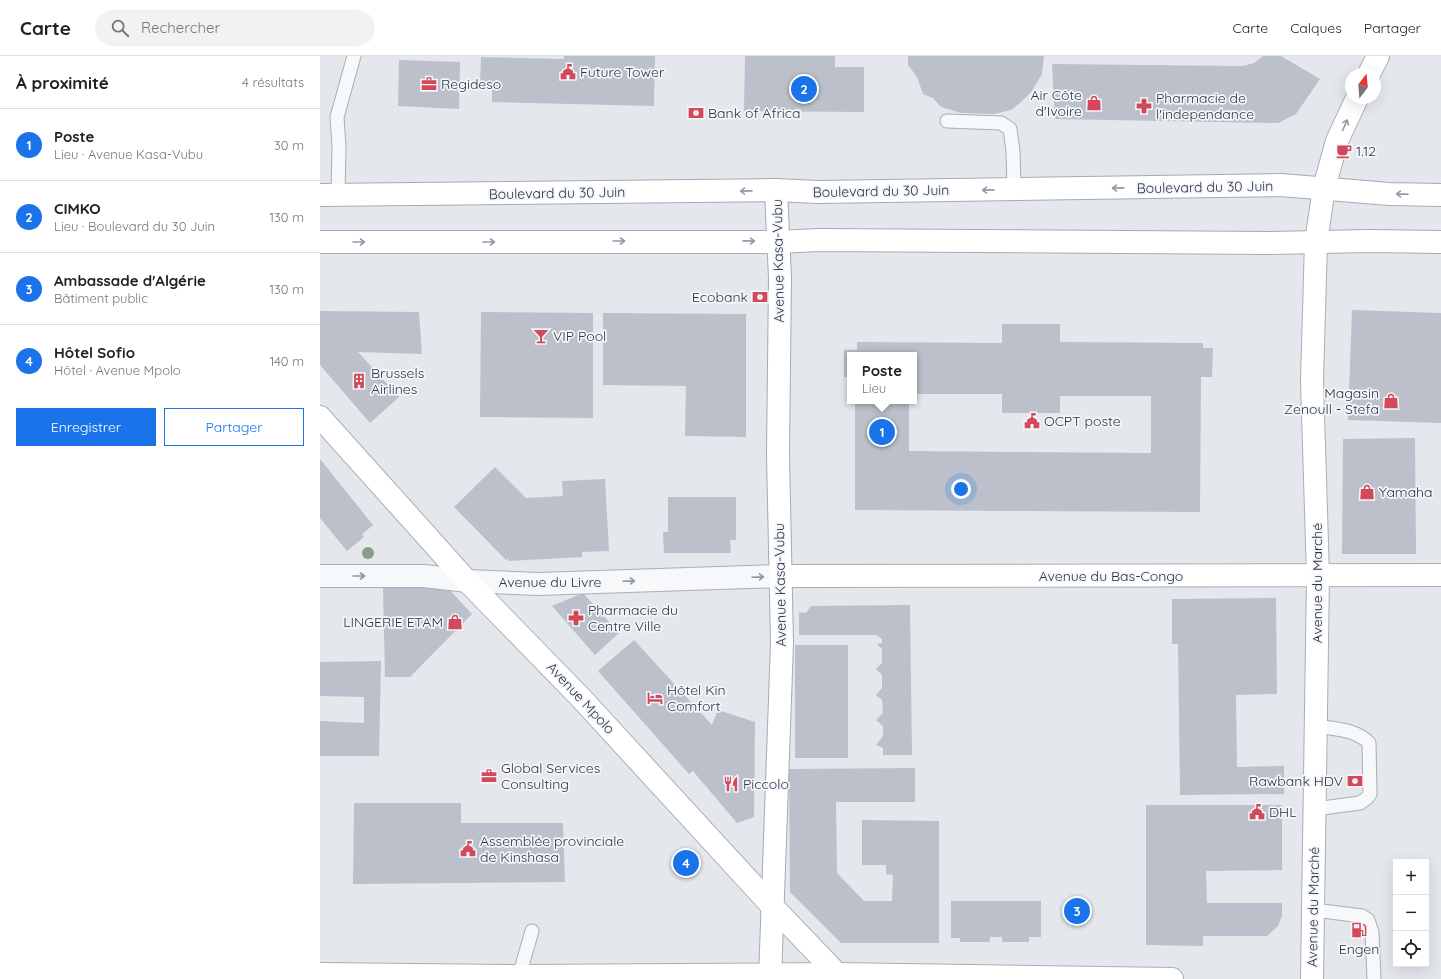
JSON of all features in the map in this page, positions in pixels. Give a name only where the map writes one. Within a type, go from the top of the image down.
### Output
[{"type":"street","points":[[1372,68],[1378,56]]},
{"type":"street","name":"Avenue du Marché","points":[[1312,979],[1318,576],[1312,381],[1316,242],[1324,188],[1337,141],[1354,104]]},
{"type":"street","name":"Boulevard du 30 Juin","points":[[329,195],[776,190],[818,192],[1281,186],[1389,194],[1441,195]]},
{"type":"street","name":"Avenue Kasa-Vubu","points":[[770,977],[782,642],[778,454],[780,278],[776,190]]},
{"type":"street","points":[[320,242],[778,242],[819,240],[1269,243],[1370,241],[1441,242]]},
{"type":"street","name":"Avenue Mpolo","points":[[320,417],[467,581],[581,698],[772,906],[839,976]]},
{"type":"street","name":"Avenue du Bas-Congo","points":[[781,576],[1441,575]]},
{"type":"street","name":"Avenue du Livre","points":[[320,576],[424,576],[467,581],[538,584],[781,576]]},
{"type":"street","points":[[320,974],[390,977],[839,976],[1172,979]]},
{"type":"lane","points":[[329,195],[339,147],[337,118],[354,56]]},
{"type":"lane","points":[[947,121],[1001,123],[1010,129],[1013,151],[1014,189]]},
{"type":"lane","points":[[1315,809],[1360,803],[1370,794],[1369,743],[1365,738],[1356,733],[1316,726]]},
{"type":"lane","points":[[1314,910],[1362,916],[1368,920],[1372,932],[1374,979]]},
{"type":"lane","points":[[519,976],[532,932]]},
{"type":"building","name":"Future Tower","points":[[564,56],[655,56],[654,106],[492,102],[492,86],[480,86],[481,57],[564,59]]},
{"type":"building","points":[[745,56],[835,56],[835,67],[864,67],[864,112],[744,111]]},
{"type":"building","points":[[908,56],[1044,56],[1042,74],[1032,91],[1011,110],[994,114],[961,113],[941,107],[933,98],[923,94],[917,77],[908,65]]},
{"type":"building","points":[[1263,56],[1281,56],[1320,79],[1296,114],[1278,123],[1055,119],[1052,64],[1243,66],[1254,63]]},
{"type":"building","name":"Regideso","points":[[399,60],[460,62],[459,109],[398,106]]},
{"type":"building","points":[[1352,310],[1441,313],[1441,423],[1348,420]]},
{"type":"building","name":"Brussels Airlines","points":[[320,311],[419,312],[422,354],[358,352],[399,397],[370,423],[320,365]]},
{"type":"building","points":[[481,312],[593,313],[593,418],[480,417]]},
{"type":"building","name":"Ecobank","points":[[603,313],[746,314],[746,437],[685,436],[686,386],[603,385]]},
{"type":"building","points":[[1002,324],[1060,324],[1060,342],[1203,343],[1203,348],[1213,348],[1212,377],[1201,377],[1200,512],[855,510],[855,404],[909,404],[909,451],[1151,453],[1151,396],[1060,396],[1060,413],[1002,413],[1002,394],[917,394],[917,352],[847,352],[847,377],[844,377],[844,350],[857,350],[857,342],[1002,343]]},
{"type":"building","points":[[1415,438],[1416,554],[1342,554],[1343,439]]},
{"type":"building","points":[[320,459],[373,525],[362,534],[364,537],[347,551],[320,518]]},
{"type":"building","points":[[495,467],[526,498],[563,496],[562,481],[605,479],[609,551],[582,552],[582,557],[508,561],[509,558],[506,560],[454,507]]},
{"type":"building","points":[[668,497],[736,497],[736,540],[730,540],[731,553],[664,553],[663,532],[668,532]]},
{"type":"building","points":[[443,583],[472,614],[410,677],[385,677],[383,586]]},
{"type":"building","points":[[583,593],[619,633],[595,655],[552,606]]},
{"type":"building","points":[[1276,598],[1277,694],[1236,695],[1237,767],[1284,766],[1284,794],[1180,795],[1178,644],[1172,644],[1172,599]]},
{"type":"building","points":[[910,605],[912,755],[883,755],[883,748],[876,745],[883,736],[883,726],[876,720],[883,713],[882,700],[876,695],[882,688],[882,675],[876,669],[882,663],[882,649],[877,644],[882,643],[882,639],[876,635],[799,635],[799,612],[806,613],[811,606]]},
{"type":"building","points":[[634,640],[712,725],[718,710],[755,722],[754,817],[737,823],[693,771],[689,774],[598,671]]},
{"type":"building","points":[[795,645],[848,645],[848,758],[795,758]]},
{"type":"building","points":[[381,661],[379,756],[320,756],[320,721],[364,723],[364,697],[320,696],[320,662]]},
{"type":"building","points":[[915,768],[915,802],[836,802],[837,873],[864,901],[892,901],[893,875],[886,874],[886,865],[862,865],[862,820],[939,821],[939,943],[841,943],[790,892],[789,769]]},
{"type":"building","name":"Assemblée provinciale de Kinshasa","points":[[354,803],[461,803],[461,823],[563,823],[565,882],[353,884]]},
{"type":"building","points":[[1146,805],[1282,805],[1282,870],[1206,871],[1207,903],[1282,903],[1282,916],[1278,926],[1267,936],[1203,936],[1203,946],[1146,945]]},
{"type":"building","points":[[951,901],[1041,901],[1041,937],[1029,937],[1029,942],[1002,942],[1002,937],[990,937],[990,942],[960,942],[960,938],[951,938]]},
{"type":"place","name":"Future Tower","points":[[568,72]]},
{"type":"place","name":"Regideso","points":[[429,84]]},
{"type":"place","name":"CIMKO","points":[[804,89]]},
{"type":"place","name":"Air Côte d'Ivoire","points":[[1094,103]]},
{"type":"place","name":"Pharmacie de l'independance","points":[[1144,106]]},
{"type":"place","name":"Bank of Africa","points":[[696,113]]},
{"type":"place","name":"1.12","points":[[1344,151]]},
{"type":"place","name":"Ecobank","points":[[760,297]]},
{"type":"place","name":"VIP Pool","points":[[541,336]]},
{"type":"place","name":"Brussels Airlines","points":[[359,381]]},
{"type":"place","name":"Magasin Zenoull - Stefa","points":[[1391,401]]},
{"type":"place","name":"OCPT poste","points":[[1032,421]]},
{"type":"place","name":"Poste","points":[[882,432]]},
{"type":"place","name":"Yamaha","points":[[1367,492]]},
{"type":"place","name":"Pharmacie du Centre Ville","points":[[576,618]]},
{"type":"place","name":"LINGERIE ETAM","points":[[455,622]]},
{"type":"place","name":"Hôtel Kin Comfort","points":[[655,698]]},
{"type":"place","name":"Global Services Consulting","points":[[489,776]]},
{"type":"place","name":"Rawbank HDV","points":[[1355,781]]},
{"type":"place","name":"Piccolo","points":[[731,784]]},
{"type":"place","name":"DHL","points":[[1257,812]]},
{"type":"place","name":"Assemblée provinciale de Kinshasa","points":[[468,849]]},
{"type":"place","name":"Hôtel Sofio","points":[[686,863]]},
{"type":"place","name":"Ambassade d'Algérie","points":[[1077,911]]},
{"type":"place","name":"Engen","points":[[1359,930]]}]
